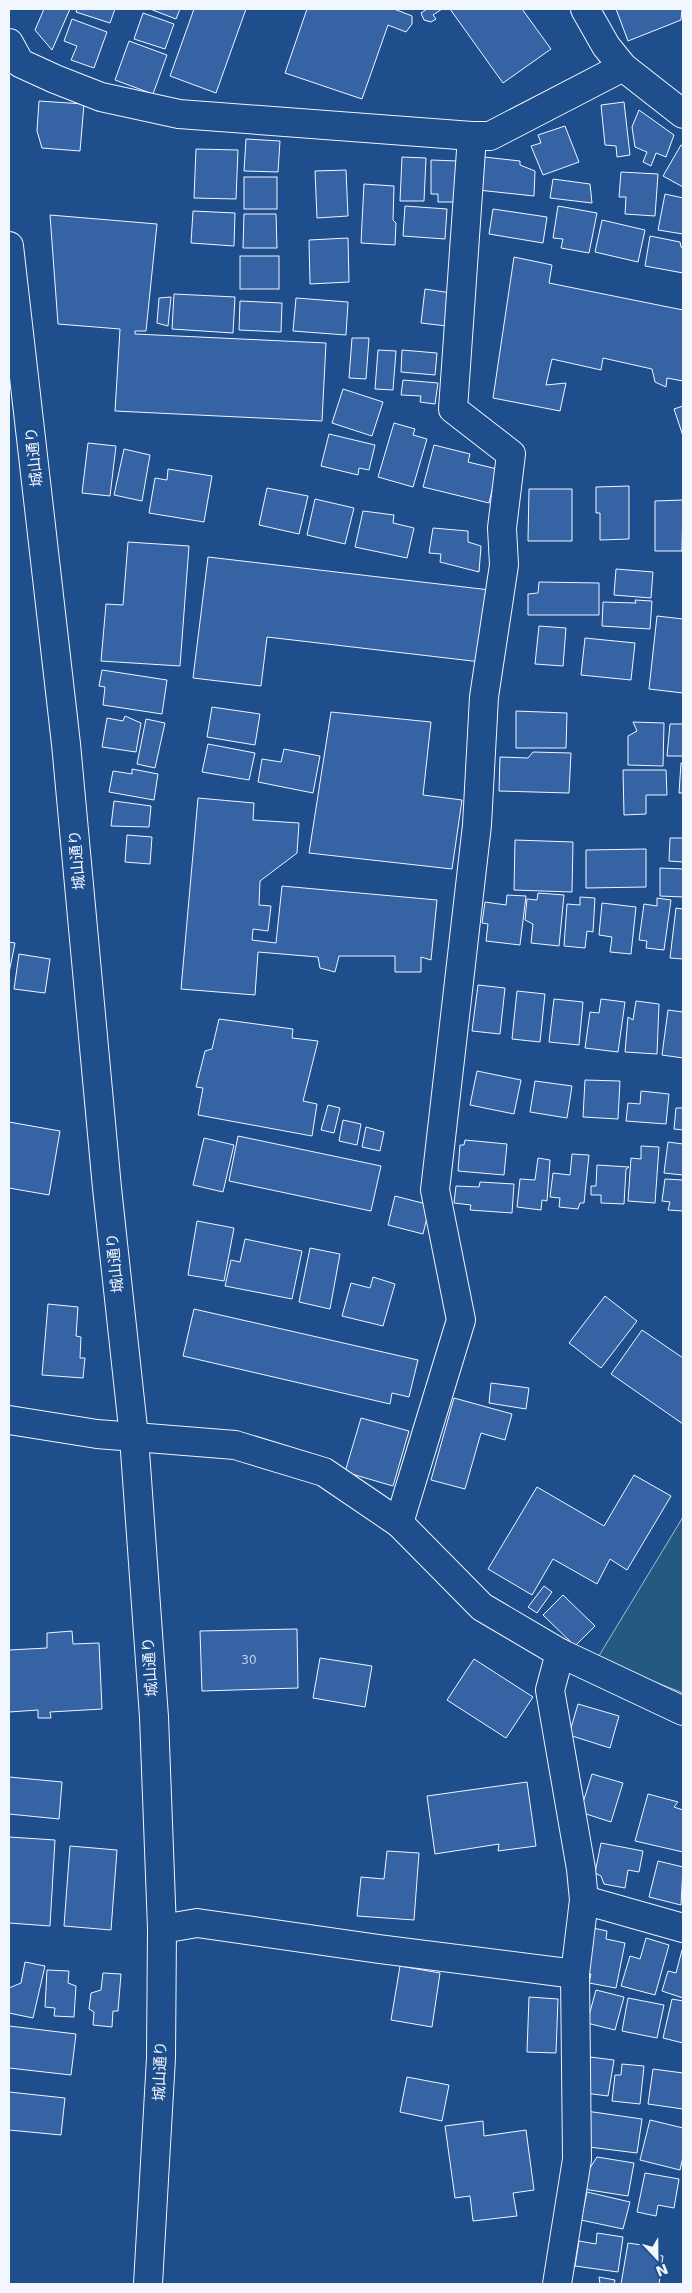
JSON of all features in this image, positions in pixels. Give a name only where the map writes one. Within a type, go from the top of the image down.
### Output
[{"type":"street","points":[[585,9],[606,46],[623,67],[683,114]]},
{"type":"street","points":[[9,43],[20,62],[55,79],[101,97],[179,114],[472,136],[490,136],[623,67]]},
{"type":"street","points":[[399,1523],[461,1320],[436,1190],[477,825],[484,697],[504,565],[502,528],[511,454],[453,409],[472,136]]},
{"type":"street","name":"城山通り","points":[[9,246],[66,744],[107,1188],[134,1437],[154,1717],[162,1929],[161,2058],[148,2284]]},
{"type":"street","points":[[9,1420],[134,1437],[235,1445],[324,1472],[399,1523],[482,1607],[560,1653],[683,1711]]},
{"type":"street","points":[[557,2284],[577,2159],[574,1974],[584,1900],[581,1869],[550,1690],[560,1653]]},
{"type":"street","points":[[584,1900],[683,1928]]},
{"type":"street","points":[[162,1929],[197,1923],[378,1949],[574,1974]]},
{"type":"shaded area","points":[[683,1517],[683,1693],[597,1659]]},
{"type":"building","points":[[44,9],[70,9],[52,50],[35,30]]},
{"type":"building","points":[[77,9],[115,9],[110,23],[76,12]]},
{"type":"building","points":[[150,9],[180,9],[176,19]]},
{"type":"building","points":[[194,9],[246,9],[216,93],[170,76]]},
{"type":"building","points":[[307,9],[394,9],[412,16],[412,24],[406,32],[388,25],[362,99],[285,73]]},
{"type":"building","points":[[427,9],[442,9],[433,15],[436,19],[431,22],[424,20],[421,13]]},
{"type":"building","points":[[450,9],[522,9],[551,49],[503,83]]},
{"type":"building","points":[[616,9],[682,9],[681,20],[628,41]]},
{"type":"building","points":[[143,13],[174,24],[165,49],[134,39]]},
{"type":"building","points":[[72,19],[107,32],[94,68],[71,60],[77,46],[64,41]]},
{"type":"building","points":[[129,41],[167,55],[153,94],[115,80]]},
{"type":"building","points":[[39,101],[84,104],[80,151],[42,148],[37,131]]},
{"type":"building","points":[[624,102],[630,155],[617,157],[616,146],[605,145],[601,105]]},
{"type":"building","points":[[639,110],[674,135],[666,157],[656,153],[651,166],[643,162],[647,152],[635,147],[632,127]]},
{"type":"building","points":[[565,126],[579,162],[543,175],[531,146],[541,143],[538,135]]},
{"type":"building","points":[[246,139],[280,141],[278,172],[244,171]]},
{"type":"building","points":[[681,145],[683,146],[683,187],[663,176]]},
{"type":"building","points":[[196,149],[238,150],[236,199],[194,198]]},
{"type":"building","points":[[402,157],[426,158],[424,201],[400,201]]},
{"type":"building","points":[[484,157],[520,161],[520,165],[535,171],[534,196],[478,190]]},
{"type":"building","points":[[431,160],[457,161],[456,202],[438,202],[438,194],[431,194]]},
{"type":"building","points":[[346,170],[348,216],[317,218],[315,171]]},
{"type":"building","points":[[621,172],[658,174],[655,216],[625,214],[626,197],[619,197]]},
{"type":"building","points":[[244,177],[277,177],[277,209],[244,209]]},
{"type":"building","points":[[553,179],[590,184],[592,203],[550,198]]},
{"type":"building","points":[[364,184],[394,186],[393,220],[396,223],[395,245],[361,243]]},
{"type":"building","points":[[665,194],[683,198],[683,234],[658,230]]},
{"type":"building","points":[[405,206],[447,209],[445,239],[403,236]]},
{"type":"building","points":[[558,206],[597,213],[589,253],[561,248],[563,239],[553,238]]},
{"type":"building","points":[[493,209],[547,217],[543,243],[489,234]]},
{"type":"building","points":[[193,211],[235,213],[234,246],[191,243]]},
{"type":"building","points":[[244,214],[276,214],[277,248],[243,248]]},
{"type":"building","points":[[50,215],[157,224],[146,331],[135,331],[135,334],[326,343],[322,421],[115,411],[120,329],[58,324]]},
{"type":"building","points":[[602,220],[645,230],[638,262],[595,252]]},
{"type":"building","points":[[650,236],[680,242],[683,248],[683,273],[645,266]]},
{"type":"building","points":[[348,238],[349,282],[310,284],[309,240]]},
{"type":"building","points":[[240,256],[279,256],[279,289],[240,289]]},
{"type":"building","points":[[514,257],[552,265],[549,283],[683,310],[683,381],[667,378],[666,387],[655,382],[652,369],[603,358],[601,370],[552,359],[546,385],[566,383],[560,411],[493,398]]},
{"type":"building","points":[[425,289],[451,293],[447,326],[421,323]]},
{"type":"building","points":[[174,294],[235,297],[233,333],[172,329]]},
{"type":"building","points":[[171,297],[168,326],[157,323],[159,298]]},
{"type":"building","points":[[296,298],[348,302],[346,335],[293,331]]},
{"type":"building","points":[[240,301],[282,303],[281,332],[239,330]]},
{"type":"building","points":[[352,338],[369,338],[366,379],[349,378]]},
{"type":"building","points":[[378,350],[396,351],[393,390],[375,389]]},
{"type":"building","points":[[402,350],[437,353],[435,375],[401,372]]},
{"type":"building","points":[[403,380],[438,383],[435,404],[420,402],[421,396],[401,395]]},
{"type":"building","points":[[343,389],[383,402],[372,436],[332,423]]},
{"type":"building","points":[[683,406],[683,436],[674,409]]},
{"type":"building","points":[[394,423],[415,429],[413,435],[427,439],[413,487],[378,477]]},
{"type":"building","points":[[329,434],[375,445],[369,470],[359,468],[358,475],[321,466]]},
{"type":"building","points":[[88,443],[116,446],[110,496],[82,493]]},
{"type":"building","points":[[434,445],[470,454],[468,462],[497,469],[489,503],[423,487]]},
{"type":"building","points":[[124,449],[150,455],[142,501],[114,495]]},
{"type":"building","points":[[168,469],[212,476],[204,522],[149,513],[155,478],[167,480]]},
{"type":"building","points":[[629,486],[629,539],[600,540],[600,513],[596,513],[596,487]]},
{"type":"building","points":[[267,488],[308,496],[299,534],[259,525]]},
{"type":"building","points":[[529,489],[572,489],[572,541],[528,541]]},
{"type":"building","points":[[315,499],[354,508],[345,544],[307,535]]},
{"type":"building","points":[[683,500],[682,551],[655,551],[655,501]]},
{"type":"building","points":[[363,511],[394,515],[393,523],[414,528],[407,558],[355,547]]},
{"type":"building","points":[[433,528],[468,531],[468,542],[481,546],[479,572],[440,562],[441,554],[429,553]]},
{"type":"building","points":[[128,542],[189,546],[180,666],[101,661],[106,604],[123,605]]},
{"type":"building","points":[[208,557],[490,590],[481,662],[267,637],[261,686],[193,678]]},
{"type":"building","points":[[616,569],[653,572],[651,598],[614,595]]},
{"type":"building","points":[[539,582],[599,583],[599,615],[528,615],[528,594],[538,593]]},
{"type":"building","points":[[635,600],[652,601],[650,629],[602,626],[603,602],[636,603]]},
{"type":"building","points":[[657,616],[683,619],[683,693],[649,689]]},
{"type":"building","points":[[539,626],[566,628],[563,666],[535,664]]},
{"type":"building","points":[[585,638],[635,643],[631,680],[581,675]]},
{"type":"building","points":[[102,670],[167,680],[162,714],[103,705],[105,687],[99,686]]},
{"type":"building","points":[[212,707],[260,714],[255,745],[207,737]]},
{"type":"building","points":[[516,711],[567,713],[566,748],[516,748]]},
{"type":"building","points":[[331,712],[431,722],[423,795],[462,800],[452,869],[309,853]]},
{"type":"building","points":[[125,716],[141,723],[136,752],[102,747],[107,718],[123,721]]},
{"type":"building","points":[[146,719],[165,723],[155,768],[137,764]]},
{"type":"building","points":[[633,722],[664,723],[663,766],[628,765],[628,736],[637,731]]},
{"type":"building","points":[[670,724],[683,724],[683,756],[667,756]]},
{"type":"building","points":[[208,744],[255,753],[249,780],[202,772]]},
{"type":"building","points":[[284,749],[320,756],[313,793],[258,782],[262,759],[281,762]]},
{"type":"building","points":[[533,752],[571,753],[569,793],[499,791],[500,757],[528,758]]},
{"type":"building","points":[[681,763],[683,763],[683,793],[679,793]]},
{"type":"building","points":[[132,769],[158,774],[154,800],[109,792],[113,771],[132,774]]},
{"type":"building","points":[[623,770],[666,770],[667,795],[646,795],[646,814],[624,815]]},
{"type":"building","points":[[198,798],[254,803],[253,820],[299,823],[297,853],[260,881],[259,905],[271,906],[268,931],[253,929],[252,940],[276,943],[282,886],[437,900],[431,960],[421,957],[421,972],[395,972],[395,956],[339,956],[335,972],[320,968],[318,957],[258,952],[255,995],[181,989]]},
{"type":"building","points":[[114,801],[151,806],[149,827],[111,826]]},
{"type":"building","points":[[127,835],[152,837],[150,864],[125,862]]},
{"type":"building","points":[[670,838],[683,838],[683,862],[669,861]]},
{"type":"building","points":[[515,840],[573,842],[572,892],[514,890]]},
{"type":"building","points":[[646,849],[646,887],[586,888],[586,850]]},
{"type":"building","points":[[660,868],[683,869],[683,897],[660,896]]},
{"type":"building","points":[[538,893],[564,895],[559,946],[531,943],[533,924],[525,920],[527,899],[537,900]]},
{"type":"building","points":[[507,895],[526,896],[520,945],[486,941],[488,924],[482,923],[485,902],[506,905]]},
{"type":"building","points":[[580,897],[595,898],[593,932],[587,931],[585,948],[564,946],[567,904],[580,905]]},
{"type":"building","points":[[657,898],[671,900],[664,950],[646,948],[647,941],[639,940],[644,904],[657,906]]},
{"type":"building","points":[[602,903],[636,907],[631,954],[610,952],[612,937],[599,935]]},
{"type":"building","points":[[676,908],[683,909],[683,959],[670,958]]},
{"type":"building","points":[[9,942],[15,943],[9,973]]},
{"type":"building","points":[[19,954],[50,959],[45,993],[14,989]]},
{"type":"building","points":[[478,985],[505,988],[500,1034],[472,1031]]},
{"type":"building","points":[[517,991],[545,994],[540,1042],[512,1039]]},
{"type":"building","points":[[554,999],[583,1002],[579,1045],[549,1042]]},
{"type":"building","points":[[601,999],[625,1002],[618,1052],[585,1048],[590,1012],[599,1013]]},
{"type":"building","points":[[636,1001],[659,1004],[657,1054],[625,1052],[628,1017],[633,1020]]},
{"type":"building","points":[[668,1010],[683,1012],[683,1058],[662,1055]]},
{"type":"building","points":[[219,1019],[293,1029],[292,1038],[318,1041],[303,1101],[317,1104],[312,1136],[198,1115],[203,1088],[196,1087],[205,1051],[212,1049]]},
{"type":"building","points":[[477,1071],[521,1080],[514,1114],[470,1105]]},
{"type":"building","points":[[585,1080],[620,1081],[618,1119],[583,1117]]},
{"type":"building","points":[[535,1081],[572,1086],[567,1118],[530,1112]]},
{"type":"building","points":[[641,1091],[669,1094],[666,1124],[626,1121],[628,1103],[640,1104]]},
{"type":"building","points":[[328,1105],[340,1108],[334,1133],[321,1130]]},
{"type":"building","points":[[676,1108],[683,1108],[683,1130],[674,1129]]},
{"type":"building","points":[[343,1120],[361,1124],[357,1145],[339,1141]]},
{"type":"building","points":[[9,1122],[60,1131],[49,1195],[9,1188]]},
{"type":"building","points":[[366,1127],[384,1132],[380,1151],[362,1147]]},
{"type":"building","points":[[238,1136],[381,1166],[371,1211],[229,1181]]},
{"type":"building","points":[[204,1138],[234,1145],[223,1192],[193,1185]]},
{"type":"building","points":[[465,1140],[507,1144],[504,1175],[458,1171],[460,1145],[464,1145]]},
{"type":"building","points":[[668,1142],[683,1144],[683,1175],[664,1173]]},
{"type":"building","points":[[641,1146],[659,1147],[655,1203],[628,1201],[631,1158],[641,1159]]},
{"type":"building","points":[[572,1154],[589,1155],[584,1203],[580,1203],[578,1209],[559,1207],[560,1198],[550,1197],[553,1173],[570,1175]]},
{"type":"building","points":[[538,1158],[550,1160],[547,1201],[542,1200],[541,1210],[517,1207],[520,1179],[535,1180]]},
{"type":"building","points":[[597,1165],[629,1167],[626,1169],[624,1204],[601,1203],[601,1195],[591,1195],[591,1186],[596,1186]]},
{"type":"building","points":[[665,1179],[683,1180],[683,1211],[668,1210],[670,1202],[662,1201]]},
{"type":"building","points":[[480,1182],[514,1184],[512,1213],[470,1210],[471,1205],[454,1203],[456,1186],[479,1187]]},
{"type":"building","points":[[395,1196],[430,1205],[423,1234],[388,1225]]},
{"type":"building","points":[[197,1221],[234,1228],[224,1281],[188,1275]]},
{"type":"building","points":[[245,1239],[302,1251],[292,1299],[225,1286],[231,1260],[240,1262]]},
{"type":"building","points":[[310,1248],[340,1254],[330,1309],[299,1302]]},
{"type":"building","points":[[373,1277],[395,1284],[383,1326],[342,1316],[351,1283],[370,1288]]},
{"type":"building","points":[[605,1296],[637,1321],[601,1368],[569,1343]]},
{"type":"building","points":[[48,1304],[78,1307],[76,1336],[81,1337],[80,1358],[85,1358],[83,1378],[42,1375]]},
{"type":"building","points":[[194,1309],[418,1360],[409,1397],[392,1393],[390,1404],[183,1356]]},
{"type":"building","points":[[642,1330],[683,1358],[683,1424],[611,1374]]},
{"type":"building","points":[[491,1383],[529,1388],[526,1409],[489,1403]]},
{"type":"building","points":[[454,1398],[512,1414],[505,1440],[481,1433],[465,1489],[431,1480]]},
{"type":"building","points":[[361,1418],[409,1431],[393,1486],[345,1472]]},
{"type":"building","points":[[634,1475],[671,1496],[627,1570],[610,1559],[597,1584],[553,1559],[532,1595],[488,1569],[537,1487],[604,1526]]},
{"type":"building","points":[[544,1586],[552,1592],[537,1613],[528,1607]]},
{"type":"building","points":[[563,1595],[595,1626],[575,1646],[543,1615]]},
{"type":"building","points":[[297,1629],[298,1688],[202,1691],[200,1631]]},
{"type":"building","points":[[72,1631],[73,1644],[99,1643],[102,1709],[50,1712],[51,1718],[38,1718],[38,1710],[9,1712],[9,1650],[47,1648],[47,1633]]},
{"type":"building","points":[[320,1658],[372,1666],[365,1707],[313,1698]]},
{"type":"building","points":[[474,1659],[533,1697],[506,1738],[447,1700]]},
{"type":"building","points":[[578,1704],[619,1716],[610,1748],[569,1735]]},
{"type":"building","points":[[592,1774],[623,1783],[611,1822],[580,1812]]},
{"type":"building","points":[[9,1777],[62,1782],[59,1819],[9,1814]]},
{"type":"building","points":[[527,1782],[536,1846],[498,1851],[499,1844],[435,1854],[427,1796]]},
{"type":"building","points":[[648,1794],[678,1802],[674,1807],[683,1810],[683,1852],[635,1841]]},
{"type":"building","points":[[9,1837],[55,1840],[50,1926],[9,1923]]},
{"type":"building","points":[[601,1843],[643,1851],[639,1872],[628,1870],[625,1888],[604,1884],[601,1876],[595,1873]]},
{"type":"building","points":[[70,1846],[117,1850],[111,1930],[64,1926]]},
{"type":"building","points":[[387,1851],[419,1853],[414,1920],[357,1916],[361,1877],[384,1879]]},
{"type":"building","points":[[658,1861],[683,1867],[681,1905],[649,1897]]},
{"type":"building","points":[[593,1928],[607,1931],[606,1939],[625,1943],[616,1988],[589,1983],[591,1974],[585,1975]]},
{"type":"building","points":[[646,1938],[669,1945],[655,1995],[621,1986],[630,1956],[640,1959]]},
{"type":"building","points":[[682,1950],[683,1998],[662,1991],[668,1971],[676,1973]]},
{"type":"building","points":[[25,1962],[45,1966],[33,2018],[9,2013],[9,1988],[21,1983]]},
{"type":"building","points":[[400,1966],[440,1973],[432,2027],[391,2020]]},
{"type":"building","points":[[47,1970],[69,1971],[68,1983],[76,1986],[74,2017],[54,2016],[55,2008],[45,2007]]},
{"type":"building","points":[[103,1973],[121,1974],[118,2011],[113,2011],[112,2027],[93,2025],[94,2012],[89,2009],[91,1993],[101,1990]]},
{"type":"building","points":[[596,1990],[624,1997],[615,2030],[587,2023]]},
{"type":"building","points":[[529,1997],[558,1999],[556,2053],[527,2052]]},
{"type":"building","points":[[628,1998],[664,2005],[657,2038],[622,2031]]},
{"type":"building","points":[[672,1999],[683,2001],[683,2043],[663,2038]]},
{"type":"building","points":[[9,2026],[76,2034],[71,2075],[9,2068]]},
{"type":"building","points":[[590,2057],[614,2060],[608,2096],[585,2093]]},
{"type":"building","points":[[622,2064],[644,2066],[640,2104],[612,2101],[615,2075],[621,2075]]},
{"type":"building","points":[[653,2069],[683,2073],[683,2109],[648,2104]]},
{"type":"building","points":[[407,2077],[449,2085],[442,2121],[400,2112]]},
{"type":"building","points":[[9,2092],[65,2098],[61,2135],[9,2130]]},
{"type":"building","points":[[586,2111],[642,2119],[637,2153],[581,2146]]},
{"type":"building","points":[[650,2120],[683,2128],[683,2157],[680,2170],[640,2160]]},
{"type":"building","points":[[483,2121],[484,2136],[526,2130],[534,2190],[513,2193],[517,2216],[473,2221],[470,2196],[455,2198],[445,2126]]},
{"type":"building","points":[[597,2157],[634,2163],[628,2196],[577,2188]]},
{"type":"building","points":[[645,2173],[679,2179],[674,2208],[658,2205],[656,2216],[637,2212]]},
{"type":"building","points":[[587,2192],[630,2202],[623,2229],[581,2220]]},
{"type":"building","points":[[597,2233],[623,2237],[618,2272],[575,2266],[579,2241],[596,2244]]},
{"type":"building","points":[[628,2243],[649,2246],[648,2253],[663,2256],[659,2284],[621,2284]]},
{"type":"building","points":[[599,2277],[615,2280],[614,2284],[600,2284]]}]
